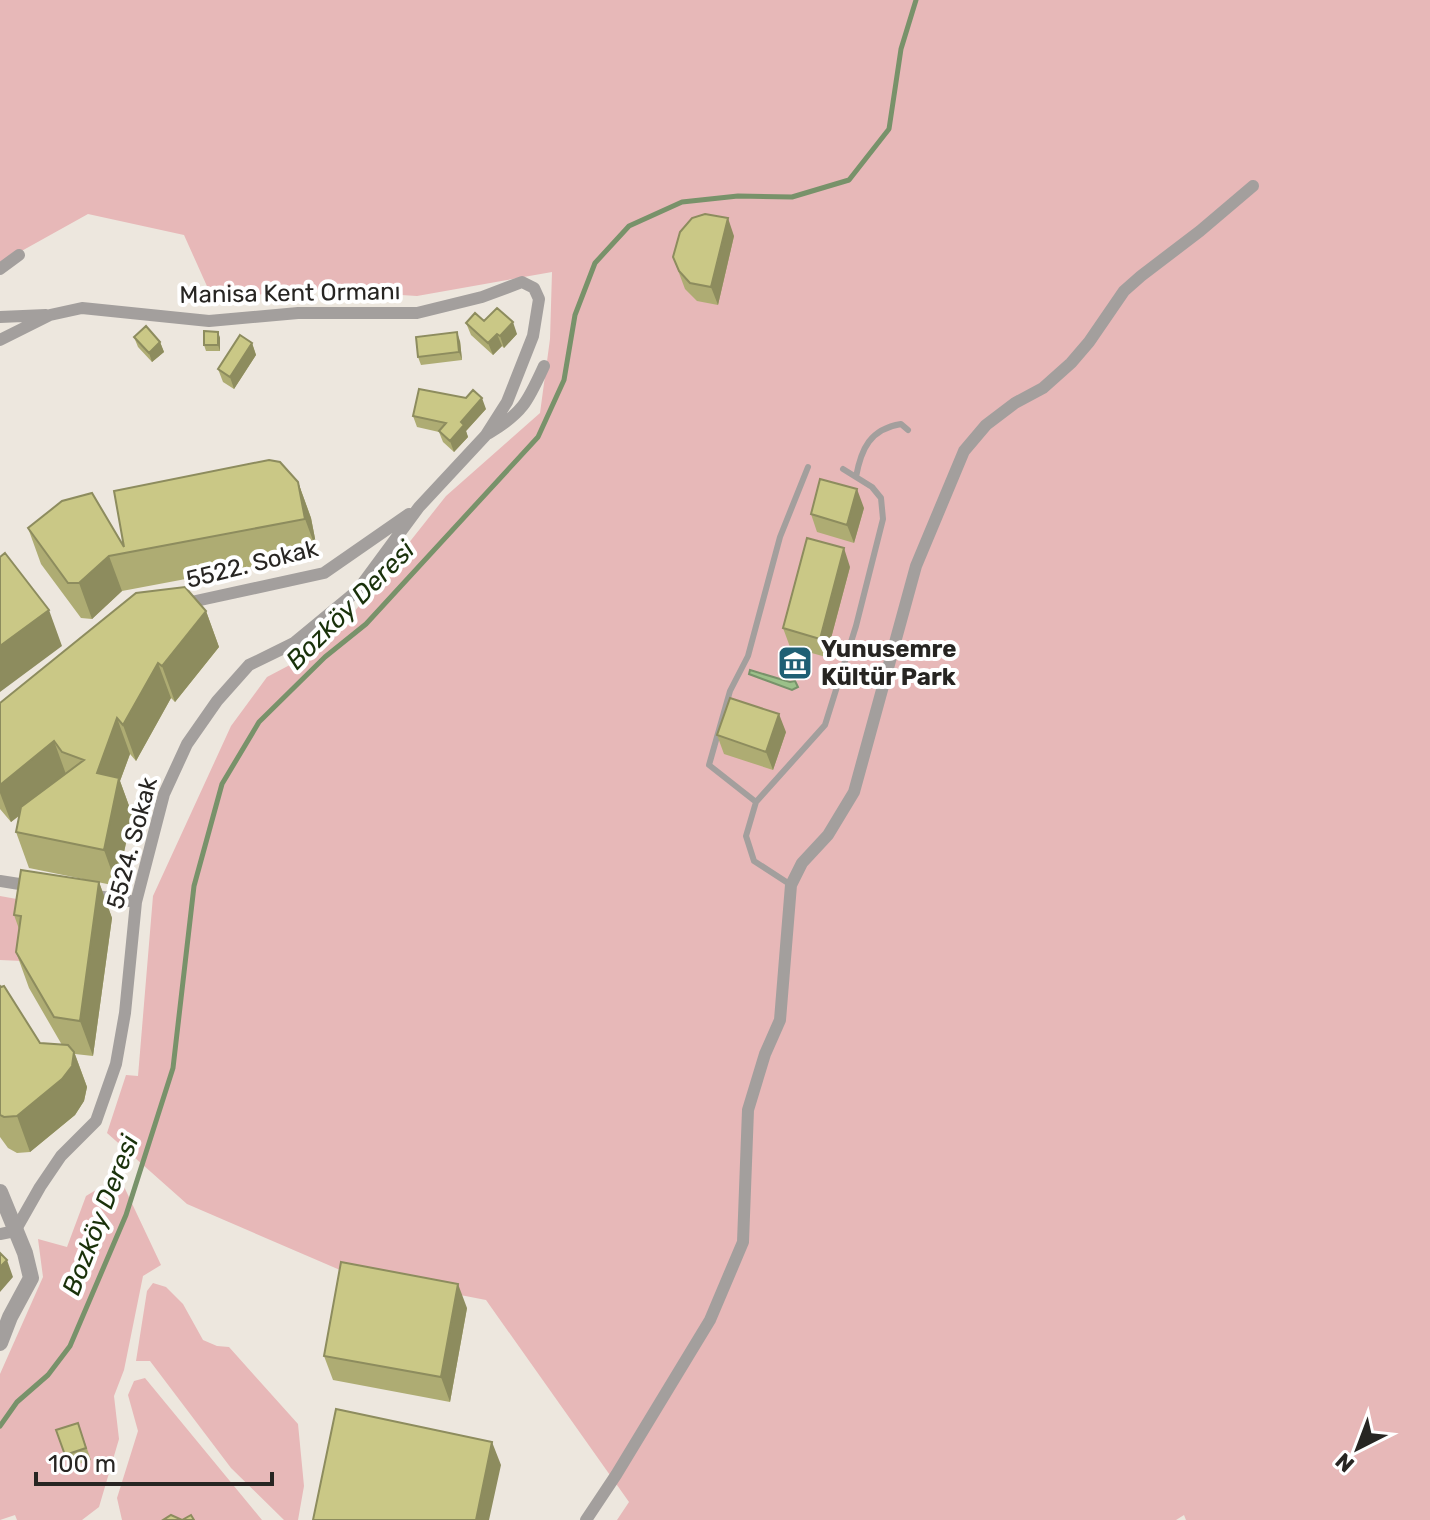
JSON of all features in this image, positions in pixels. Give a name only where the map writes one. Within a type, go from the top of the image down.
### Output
[{"type":"street","points":[[586,1520],[710,1320],[743,1242],[748,1110],[765,1054],[780,1020],[791,885],[802,863],[828,835],[854,792],[916,566],[964,451],[986,425],[1015,403],[1043,388],[1071,363],[1124,291],[1253,186]]},
{"type":"street","points":[[0,269],[19,255]]},
{"type":"street","name":"Manisa Kent Ormanı","points":[[0,340],[50,315],[82,308],[209,321],[298,313],[417,313],[482,297],[522,282],[534,288]]},
{"type":"street","name":"5524. Sokak","points":[[8,1232],[61,1156],[96,1121],[116,1064],[125,1013],[136,902],[164,794],[187,744],[217,701],[249,665],[294,643],[357,591],[419,507],[486,435],[507,402],[533,336],[539,299],[534,288]]},
{"type":"street","points":[[0,317],[50,315]]},
{"type":"street","points":[[486,435],[512,420],[528,400],[544,366]]},
{"type":"street","name":"5522. Sokak","points":[[168,607],[324,573],[419,507]]},
{"type":"street","points":[[0,881],[45,888]]},
{"type":"street","points":[[75,893],[136,902]]},
{"type":"street","points":[[0,1192],[8,1232],[25,1253],[31,1278],[0,1343]]},
{"type":"lane","points":[[856,477],[860,454],[874,434],[887,426],[901,424],[908,430]]},
{"type":"lane","points":[[756,802],[709,765],[730,691],[748,656],[780,537],[808,467]]},
{"type":"lane","points":[[791,885],[754,861],[746,836],[756,802],[825,725],[856,626],[883,519],[881,498],[872,487],[843,469]]},
{"type":"shaded area","points":[[0,0],[1430,0],[1430,1520],[1186,1520],[1184,1515],[1176,1520],[617,1520],[629,1502],[486,1300],[347,1273],[187,1204],[107,1133],[126,1075],[138,1076],[153,896],[231,726],[267,677],[305,657],[339,631],[446,496],[540,413],[550,339],[552,272],[417,296],[291,288],[215,304],[184,235],[88,214],[0,263]]},
{"type":"shaded area","points":[[750,670],[795,681],[798,687],[792,690],[749,674]]},
{"type":"shaded area","points":[[0,896],[28,901],[22,961],[0,960]]},
{"type":"shaded area","points":[[119,1176],[161,1265],[143,1276],[124,1370],[114,1396],[119,1439],[99,1507],[82,1520],[17,1520],[15,1515],[0,1520],[0,1374],[43,1277],[38,1239],[67,1247],[86,1196]]},
{"type":"shaded area","points":[[153,1283],[166,1287],[183,1304],[203,1340],[229,1347],[298,1424],[304,1486],[298,1520],[284,1520],[231,1468],[150,1361],[136,1361],[147,1291]]},
{"type":"shaded area","points":[[145,1378],[262,1520],[122,1520],[117,1498],[138,1431],[128,1395],[134,1381]]},
{"type":"building","points":[[705,214],[728,218],[711,287],[690,283],[679,271],[673,257],[680,232],[692,218]]},
{"type":"building","points":[[497,308],[513,322],[488,343],[466,323],[475,313],[484,321]]},
{"type":"building","points":[[146,326],[160,342],[149,353],[134,337]]},
{"type":"building","points":[[204,331],[218,332],[218,345],[204,345]]},
{"type":"building","points":[[457,332],[459,352],[418,357],[416,337]]},
{"type":"building","points":[[240,335],[252,343],[230,377],[218,369]]},
{"type":"building","points":[[419,389],[466,398],[473,390],[482,398],[461,422],[464,425],[450,441],[439,431],[446,423],[413,416]]},
{"type":"building","points":[[269,460],[280,462],[298,482],[305,519],[109,556],[79,583],[68,583],[28,528],[62,501],[92,493],[124,547],[114,491]]},
{"type":"building","points":[[820,479],[857,489],[847,525],[811,514]]},
{"type":"building","points":[[807,538],[844,548],[820,639],[783,628]]},
{"type":"building","points":[[5,553],[49,610],[0,646],[0,557]]},
{"type":"building","points":[[185,587],[206,611],[162,666],[158,663],[123,725],[117,718],[97,773],[119,778],[104,850],[16,832],[21,807],[84,760],[62,752],[54,741],[0,785],[0,703],[136,593]]},
{"type":"building","points":[[730,698],[779,714],[766,752],[717,735]]},
{"type":"building","points":[[21,870],[99,882],[80,1021],[54,1017],[16,952],[21,916],[14,915]]},
{"type":"building","points":[[0,986],[4,986],[40,1043],[68,1045],[74,1052],[72,1066],[62,1079],[17,1116],[0,1115]]},
{"type":"building","points":[[0,1253],[7,1260],[0,1267]]},
{"type":"building","points":[[341,1262],[458,1284],[441,1377],[324,1356]]},
{"type":"building","points":[[336,1409],[492,1442],[476,1520],[313,1520]]},
{"type":"building","points":[[78,1423],[86,1448],[65,1455],[56,1430]]},
{"type":"building","points":[[171,1515],[182,1520],[163,1520]]},
{"type":"waterway","name":"Bozköy Deresi","points":[[0,1426],[17,1402],[48,1375],[70,1346],[126,1215],[173,1068],[194,886],[222,784],[259,722],[325,657],[366,624],[538,437],[564,380],[575,315],[595,263],[629,226],[682,202],[738,196],[792,197],[849,180],[889,129],[901,49],[916,0]]},
{"type":"place","name":"Yunusemre Kültür Park","points":[[795,663]]}]
